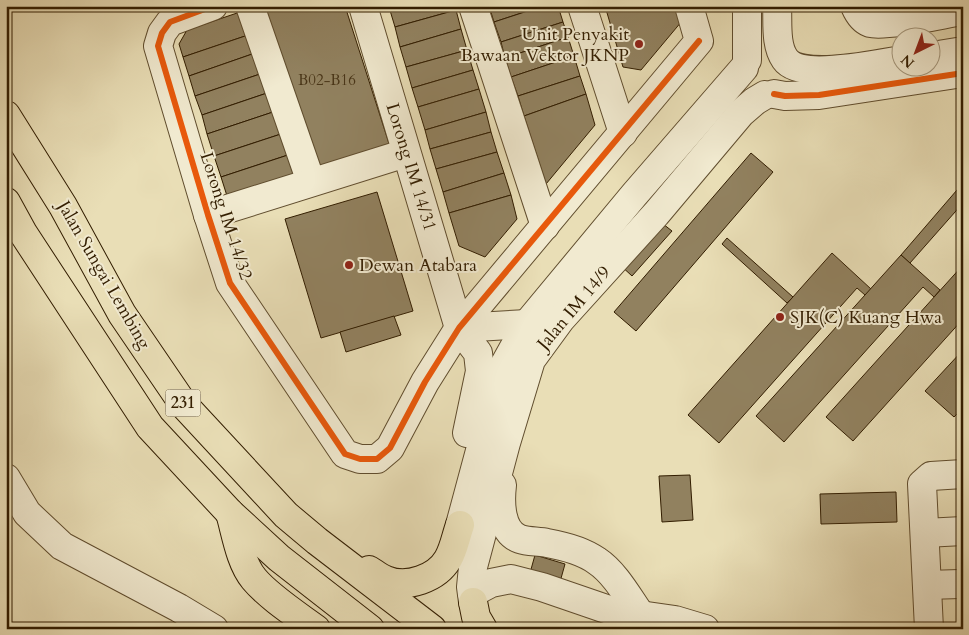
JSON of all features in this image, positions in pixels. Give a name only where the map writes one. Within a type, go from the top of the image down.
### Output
[{"type":"main road","name":"Jalan Sungai Lembing","points":[[6,115],[63,206],[122,314],[184,406],[286,515],[316,541],[432,629]]},
{"type":"main road","name":"231","points":[[6,202],[15,233],[150,426],[230,513],[279,558],[370,629]]},
{"type":"main road","points":[[230,513],[244,561],[254,579],[316,629]]},
{"type":"main road","points":[[286,515],[386,580],[398,583],[418,581],[428,577],[442,567],[449,558],[460,525]]},
{"type":"main road","points":[[472,598],[476,617],[483,629]]},
{"type":"street","name":"Lorong IM 14/32","points":[[213,6],[170,22],[162,33],[158,46],[230,283],[345,454],[360,459],[377,458],[390,448],[425,382],[459,328]]},
{"type":"street","points":[[250,6],[310,182]]},
{"type":"street","name":"Lorong IM 14/31","points":[[363,6],[459,328]]},
{"type":"street","points":[[473,6],[545,226]]},
{"type":"street","points":[[582,6],[623,133]]},
{"type":"street","points":[[459,328],[699,41],[689,6]]},
{"type":"street","points":[[747,6],[746,83],[757,93],[850,98],[963,73]]},
{"type":"street","points":[[769,94],[781,90],[789,76],[789,68],[778,33],[777,6]]},
{"type":"street","points":[[855,6],[864,20],[872,23],[889,23],[958,10]]},
{"type":"street","points":[[745,64],[758,51],[765,50],[772,50],[780,54],[785,60],[800,69],[817,71],[892,61]]},
{"type":"street","points":[[942,54],[963,51]]},
{"type":"street","name":"Jalan IM 14/9","points":[[460,525],[514,373],[527,324],[745,64]]},
{"type":"street","name":"Jalan IM 14/9","points":[[472,598],[473,568],[506,443],[514,373],[531,360],[561,319],[656,214],[741,113],[755,101],[769,94]]},
{"type":"street","points":[[208,215],[406,153]]},
{"type":"street","points":[[459,328],[527,324]]},
{"type":"street","points":[[459,328],[478,353],[480,371],[454,501],[460,525]]},
{"type":"street","points":[[506,443],[501,501],[502,514],[509,530],[521,539],[548,543],[578,551],[598,561],[617,582],[640,614]]},
{"type":"street","points":[[929,629],[922,484],[931,476],[963,474]]},
{"type":"street","points":[[6,478],[27,512],[62,546],[214,629]]},
{"type":"street","points":[[925,533],[963,531]]},
{"type":"street","points":[[472,598],[490,584],[511,579],[542,587],[612,612],[640,614],[675,620],[705,629]]},
{"type":"street","points":[[927,585],[960,584]]},
{"type":"building","points":[[262,6],[345,6],[392,153],[316,177]]},
{"type":"building","points":[[455,6],[456,10],[395,27],[389,7]]},
{"type":"building","points":[[489,6],[543,6],[494,22]]},
{"type":"building","points":[[543,6],[558,6],[563,22],[501,42],[494,22]]},
{"type":"building","name":"Unit Penyakit Bawaan Vektor JKNP","points":[[605,6],[678,6],[682,21],[641,70],[623,67]]},
{"type":"building","points":[[456,10],[461,29],[400,47],[395,27]]},
{"type":"building","points":[[243,11],[251,34],[183,57],[179,44],[187,30]]},
{"type":"building","points":[[563,22],[568,37],[505,58],[501,42]]},
{"type":"building","points":[[461,29],[467,50],[406,67],[400,47]]},
{"type":"building","points":[[251,34],[258,52],[189,76],[183,57]]},
{"type":"building","points":[[568,37],[574,56],[511,77],[505,58]]},
{"type":"building","points":[[467,50],[473,70],[412,88],[406,67]]},
{"type":"building","points":[[258,52],[266,72],[195,96],[189,76]]},
{"type":"building","points":[[574,56],[580,76],[518,96],[511,77]]},
{"type":"building","points":[[473,70],[479,89],[418,107],[412,88]]},
{"type":"building","points":[[266,72],[273,91],[202,115],[195,96]]},
{"type":"building","points":[[580,76],[586,94],[524,116],[518,96]]},
{"type":"building","points":[[479,89],[486,112],[425,130],[418,107]]},
{"type":"building","points":[[273,91],[279,110],[207,134],[202,115]]},
{"type":"building","points":[[586,94],[595,125],[546,184],[524,116]]},
{"type":"building","points":[[279,110],[287,132],[214,156],[207,134]]},
{"type":"building","points":[[486,112],[491,132],[430,149],[425,130]]},
{"type":"building","points":[[287,132],[294,153],[221,177],[214,156]]},
{"type":"building","points":[[491,132],[497,152],[436,169],[430,149]]},
{"type":"building","points":[[497,152],[504,173],[443,192],[436,169]]},
{"type":"building","points":[[294,153],[301,175],[228,199],[221,177]]},
{"type":"building","points":[[751,153],[773,172],[636,331],[614,312]]},
{"type":"building","points":[[504,173],[511,195],[449,213],[443,192]]},
{"type":"building","points":[[963,183],[963,203],[910,263],[901,255]]},
{"type":"building","name":"Dewan Atabara","points":[[377,192],[413,311],[321,338],[285,219]]},
{"type":"building","points":[[511,195],[517,219],[485,257],[459,246],[449,213]]},
{"type":"building","points":[[658,220],[672,231],[632,276],[619,264]]},
{"type":"building","points":[[727,238],[793,297],[787,303],[722,244]]},
{"type":"building","points":[[832,253],[871,289],[865,295],[857,288],[719,443],[688,415]]},
{"type":"building","points":[[901,255],[940,290],[934,297],[923,287],[784,442],[756,416]]},
{"type":"building","points":[[963,265],[963,319],[853,441],[826,417]]},
{"type":"building","points":[[394,316],[401,335],[346,352],[340,332]]},
{"type":"building","points":[[963,350],[963,408],[954,417],[925,391]]},
{"type":"building","points":[[690,475],[693,520],[662,522],[659,476]]},
{"type":"building","points":[[896,492],[897,522],[821,524],[820,494]]},
{"type":"building","points":[[958,545],[963,545],[963,629],[960,584]]},
{"type":"building","points":[[535,555],[565,564],[560,582],[530,573]]},
{"type":"cycle path","points":[[213,6],[170,22],[162,33],[158,46],[230,283],[345,454],[360,459],[377,459],[390,448],[425,382],[459,328],[699,41]]},
{"type":"cycle path","points":[[774,94],[785,96],[819,95],[963,73]]},
{"type":"place","name":"Unit Penyakit Bawaan Vektor JKNP","points":[[639,44]]},
{"type":"place","name":"Dewan Atabara","points":[[349,265]]},
{"type":"place","name":"SJK(C) Kuang Hwa","points":[[780,317]]}]
